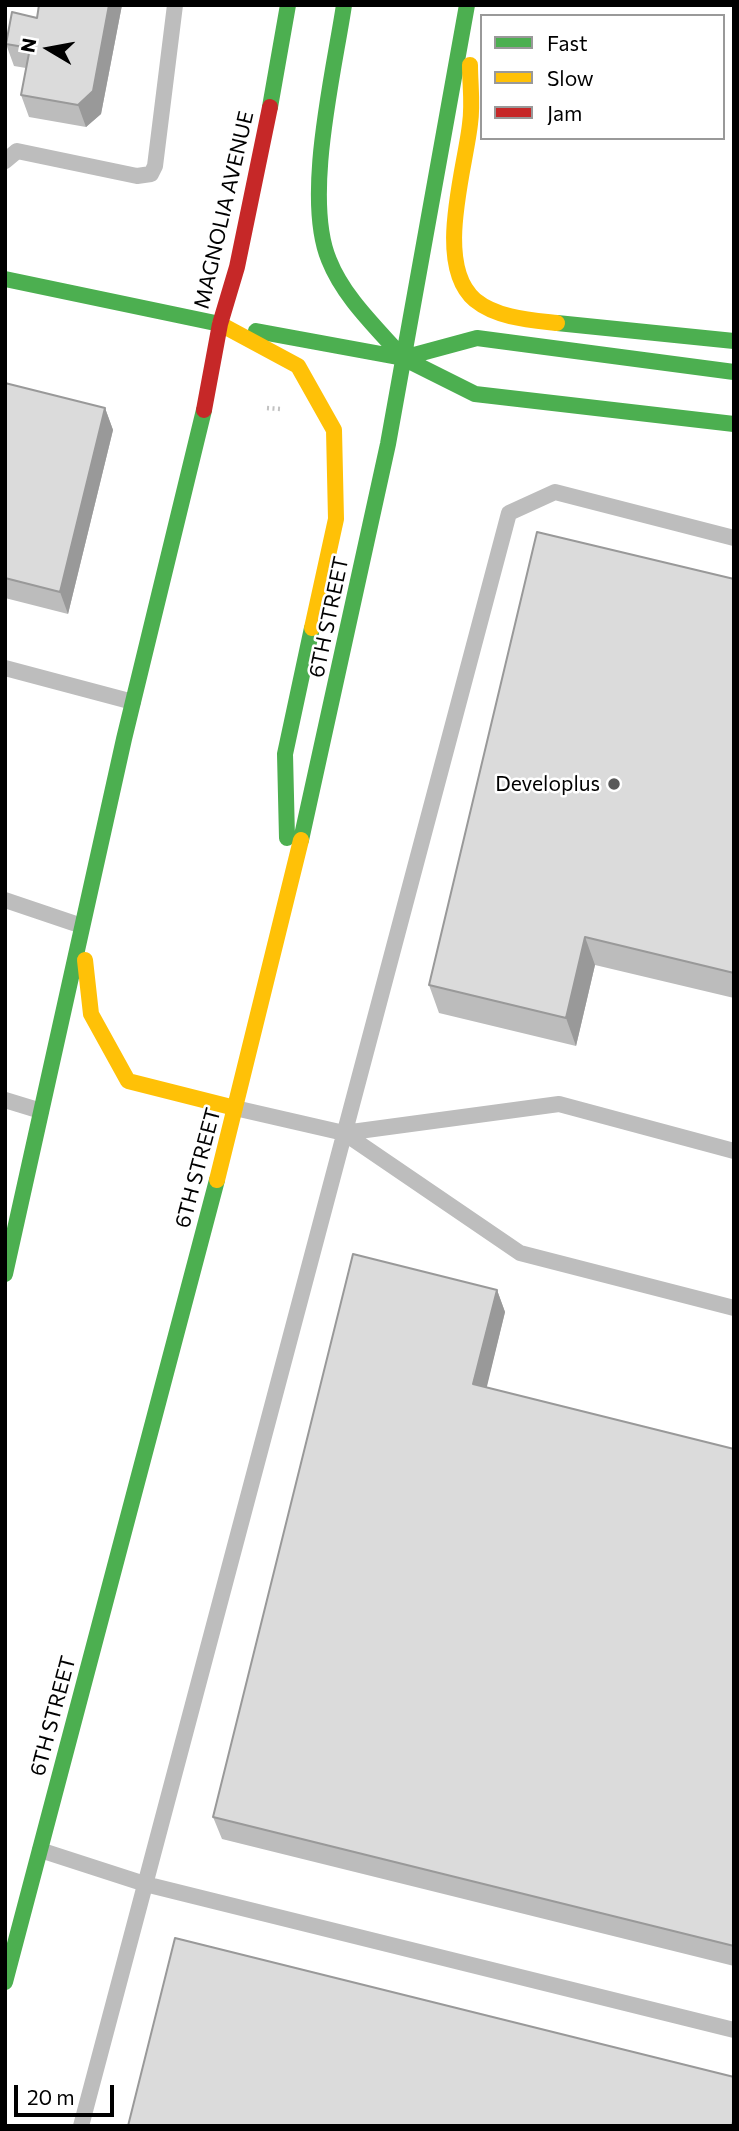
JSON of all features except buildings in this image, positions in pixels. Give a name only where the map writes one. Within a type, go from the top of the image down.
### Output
[{"type":"main road","name":"MAGNOLIA AVENUE","points":[[288,5],[237,267],[220,324],[403,358],[475,394],[734,424]]},
{"type":"main road","points":[[344,5],[320,180],[324,246],[349,295],[403,358]]},
{"type":"main road","points":[[403,358],[444,113],[468,5]]},
{"type":"main road","points":[[468,5],[471,119],[454,244],[458,274],[471,296],[492,310],[523,319],[734,341]]},
{"type":"main road","points":[[5,279],[220,324],[298,366],[334,430],[336,519],[285,754],[288,896]]},
{"type":"main road","points":[[5,1273],[133,702],[206,402],[220,324]]},
{"type":"main road","name":"MAGNOLIA AVENUE","points":[[403,358],[477,338],[734,372]]},
{"type":"main road","name":"6TH STREET","points":[[5,1982],[235,1108],[288,896],[333,701],[403,358]]},
{"type":"main road","points":[[82,926],[91,1014],[128,1081],[235,1108]]},
{"type":"lane","points":[[5,161],[17,151],[137,176],[151,173],[155,166],[175,5]]},
{"type":"lane","points":[[80,2126],[509,513],[555,492],[734,538]]},
{"type":"lane","points":[[5,668],[133,702]]},
{"type":"lane","points":[[5,900],[82,926]]},
{"type":"lane","points":[[5,1100],[41,1111]]},
{"type":"lane","points":[[235,1108],[344,1133],[559,1104],[734,1151]]},
{"type":"lane","points":[[344,1133],[520,1253],[734,1308]]},
{"type":"lane","points":[[40,1850],[145,1884],[734,2031]]},
{"type":"traffic: fast","points":[[270,107],[288,5]]},
{"type":"traffic: fast","points":[[344,5],[323,134],[319,203],[322,234],[329,260],[343,287],[403,358]]},
{"type":"traffic: fast","points":[[301,840],[388,444],[467,5]]},
{"type":"traffic: fast","points":[[5,279],[220,324]]},
{"type":"traffic: fast","points":[[557,323],[734,341]]},
{"type":"traffic: fast","points":[[256,331],[403,358],[475,394],[734,424]]},
{"type":"traffic: fast","points":[[403,358],[477,338],[734,372]]},
{"type":"traffic: fast","points":[[5,1274],[124,739],[204,410]]},
{"type":"traffic: fast","points":[[287,838],[285,754],[312,628]]},
{"type":"traffic: fast","points":[[5,1982],[217,1180]]},
{"type":"traffic: slow","points":[[470,65],[471,117],[455,216],[456,264],[463,284],[475,300],[484,306],[514,317],[557,323]]},
{"type":"traffic: slow","points":[[220,324],[298,366],[334,430],[336,519],[312,628]]},
{"type":"traffic: slow","points":[[217,1180],[301,840]]},
{"type":"traffic: slow","points":[[85,960],[91,1014],[128,1081],[235,1108]]},
{"type":"traffic: jam","points":[[204,410],[220,324],[237,267],[270,107]]},
{"type":"place","name":"Developlus","points":[[614,784]]}]
